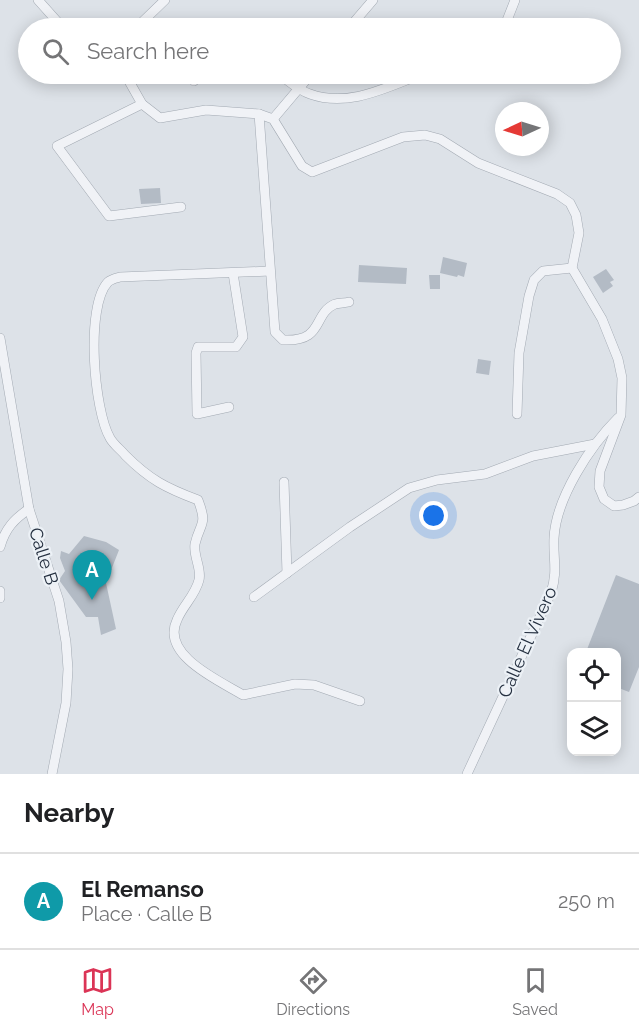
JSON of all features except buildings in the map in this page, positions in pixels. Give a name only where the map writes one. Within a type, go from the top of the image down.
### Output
[{"type":"street","points":[[38,0],[54,18]]},
{"type":"street","points":[[146,18],[165,0]]},
{"type":"street","points":[[358,18],[373,0]]},
{"type":"street","points":[[508,18],[515,0]]},
{"type":"street","points":[[131,84],[142,104],[160,118],[206,110],[259,114],[273,119],[307,171],[312,172],[329,167],[403,138],[425,135],[441,139],[462,154],[496,171],[557,194],[570,203],[576,215],[579,233],[572,268],[602,319],[618,359],[622,378],[621,415],[600,471],[599,487],[604,499],[614,506],[623,505],[639,497]]},
{"type":"street","points":[[293,84],[311,95],[344,100],[360,97],[395,84]]},
{"type":"street","points":[[273,119],[302,84]]},
{"type":"street","points":[[142,104],[57,146],[109,216],[181,207]]},
{"type":"street","points":[[259,114],[275,332],[284,340],[298,341],[308,336],[334,304],[349,302]]},
{"type":"street","points":[[517,414],[519,353],[534,280],[543,272],[572,268]]},
{"type":"street","points":[[270,272],[120,277],[109,280],[101,292],[94,329],[98,404],[110,439],[142,472],[166,488],[198,500],[204,514],[195,545],[201,577],[195,593],[176,620],[174,634],[178,648],[194,666],[243,695],[304,684],[314,685],[360,701]]},
{"type":"street","points":[[229,407],[197,414],[196,353],[198,347],[236,346],[243,337],[233,273]]},
{"type":"street","name":"Calle B","points":[[0,338],[29,509],[59,601],[66,642],[68,669],[66,703],[52,774]]},
{"type":"street","name":"Calle El Vivero","points":[[467,774],[556,578],[554,539],[556,522],[581,464],[595,444],[621,415]]},
{"type":"street","points":[[254,597],[350,527],[409,488],[437,480],[485,474],[533,456],[595,444]]},
{"type":"street","points":[[284,482],[287,573]]},
{"type":"street","points":[[0,547],[4,532],[17,517],[29,509]]},
{"type":"street","points":[[0,591],[0,598]]},
{"type":"place","name":"El Remanso","points":[[92,600]]}]
